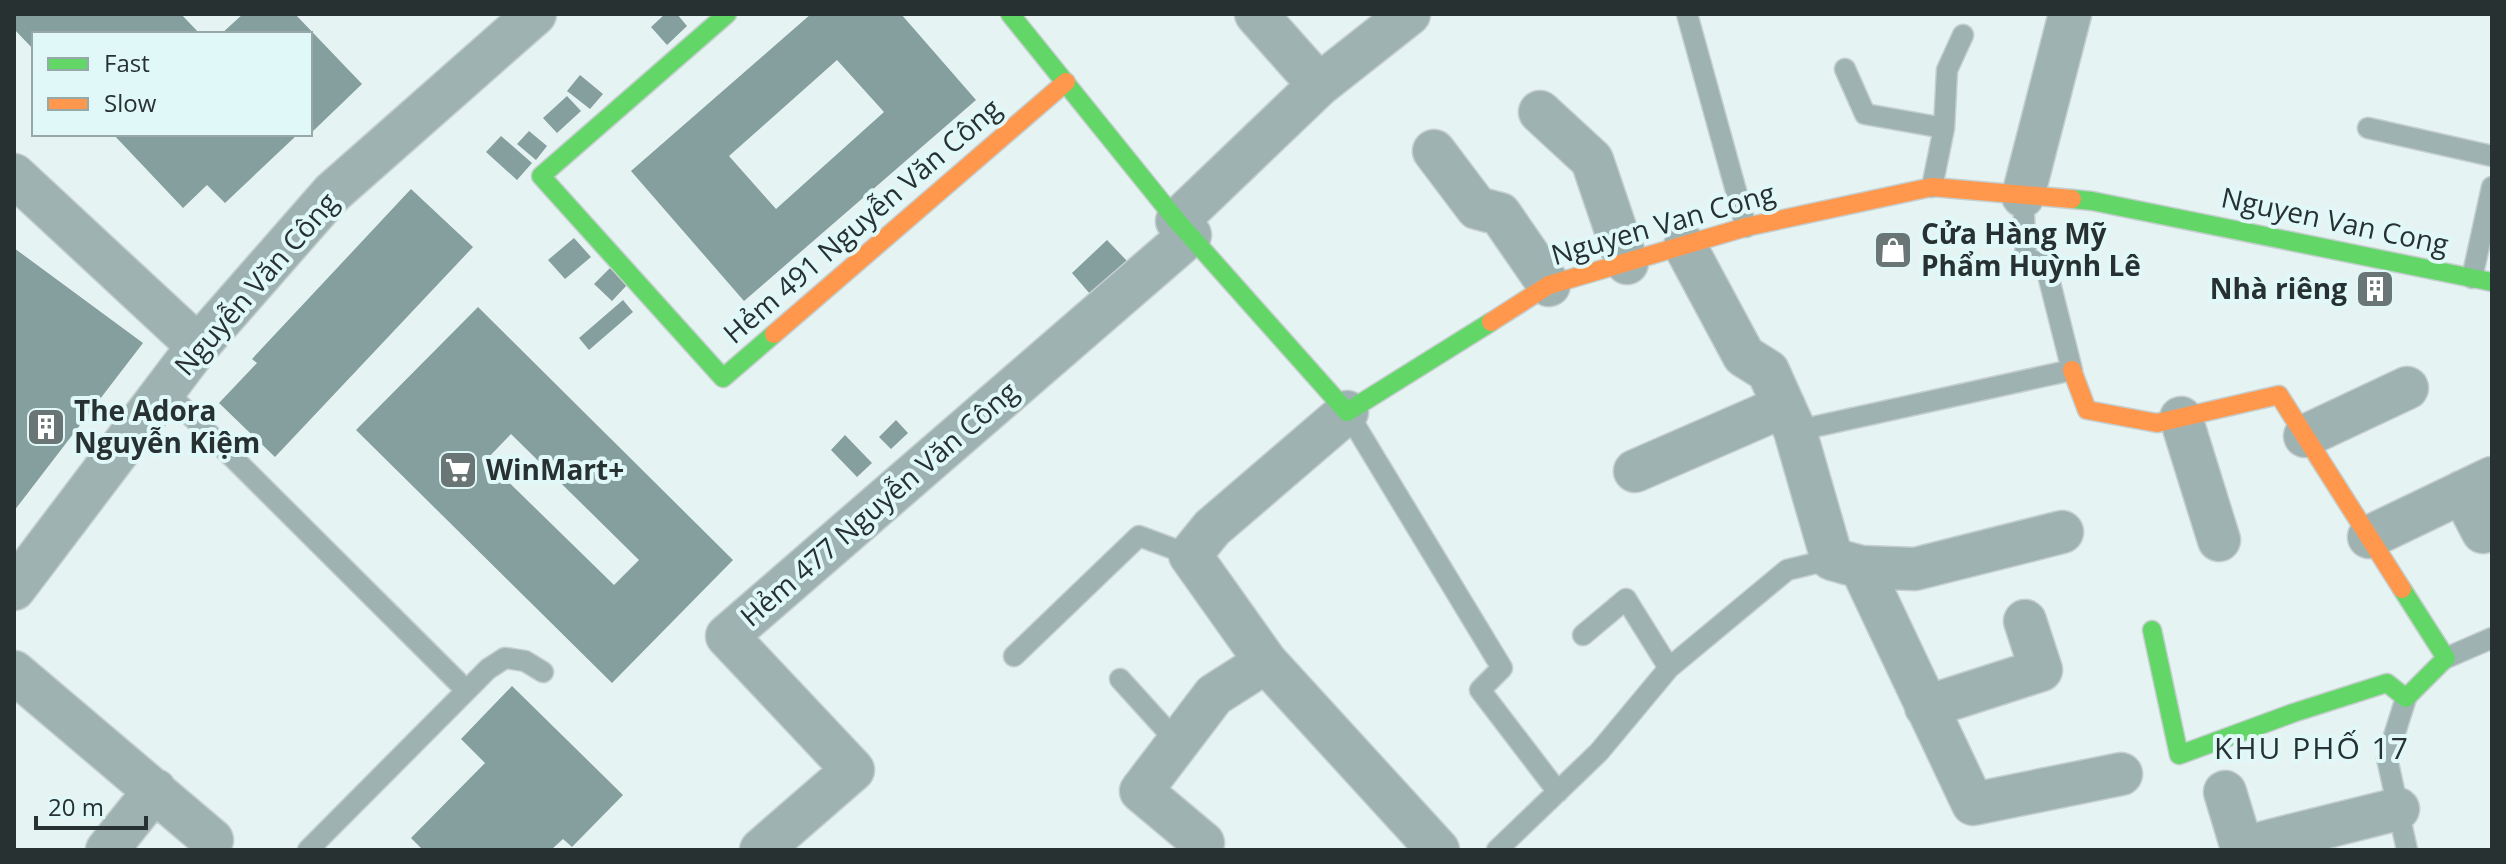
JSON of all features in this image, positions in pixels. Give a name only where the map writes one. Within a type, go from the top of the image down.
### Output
[{"type":"street","name":"Nguyễn Văn Công","points":[[14,589],[198,346],[332,193],[535,14]]},
{"type":"street","name":"Hẻm 491 Nguyễn Văn Công","points":[[727,14],[541,176],[723,378],[1066,82]]},
{"type":"street","points":[[1010,14],[1184,228],[1347,412],[1212,528],[1190,555],[1266,662],[1438,850]]},
{"type":"street","points":[[1256,14],[1319,85]]},
{"type":"street","points":[[1184,228],[1319,85],[1409,14]]},
{"type":"street","points":[[2023,196],[2070,14]]},
{"type":"street","points":[[1540,112],[1592,160],[1627,263]]},
{"type":"street","points":[[1434,151],[1477,208],[1500,214],[1549,285]]},
{"type":"street","points":[[14,175],[198,346]]},
{"type":"street","name":"Nguyen Van Cong","points":[[1347,412],[1549,285],[1746,227],[1932,187],[2092,201],[2482,280]]},
{"type":"street","name":"Hẻm 477 Nguyễn Văn Công","points":[[761,850],[853,770],[727,636],[1184,228]]},
{"type":"street","points":[[1685,246],[1744,356],[1768,371],[1846,563],[1926,707],[1973,804],[2121,774]]},
{"type":"street","points":[[2072,370],[2087,410],[2157,423],[2279,395],[2446,658],[2406,698],[2387,683],[2179,755],[2152,630]]},
{"type":"street","points":[[2305,436],[2407,388]]},
{"type":"street","points":[[2181,418],[2219,540]]},
{"type":"street","points":[[1635,471],[1789,419]]},
{"type":"street","points":[[2369,537],[2477,485],[2483,532]]},
{"type":"street","points":[[1846,563],[1915,569],[2062,532]]},
{"type":"street","points":[[1926,707],[2041,670],[2025,621]]},
{"type":"street","points":[[1204,848],[1141,791],[1214,695],[1266,662]]},
{"type":"street","points":[[14,672],[212,840]]},
{"type":"street","points":[[107,850],[155,790]]},
{"type":"street","points":[[2225,792],[2242,848],[2398,809]]},
{"type":"lane","points":[[1687,14],[1746,227]]},
{"type":"lane","points":[[1932,187],[1944,128],[1947,70],[1963,35]]},
{"type":"lane","points":[[1845,69],[1865,114],[1944,128]]},
{"type":"lane","points":[[2368,128],[2492,156]]},
{"type":"lane","points":[[2482,280],[2492,187]]},
{"type":"lane","points":[[1789,419],[2072,370],[2045,263],[2026,259],[2023,196]]},
{"type":"lane","points":[[165,390],[466,690]]},
{"type":"lane","points":[[1347,412],[1502,668],[1480,690],[1558,792]]},
{"type":"lane","points":[[1014,656],[1139,536],[1190,555]]},
{"type":"lane","points":[[1497,850],[1599,752],[1669,668],[1787,570],[1846,563]]},
{"type":"lane","points":[[1583,635],[1626,599],[1669,668]]},
{"type":"lane","points":[[2446,658],[2492,638]]},
{"type":"lane","points":[[308,850],[466,690],[505,658],[525,661],[543,672]]},
{"type":"lane","points":[[1120,679],[1178,743]]},
{"type":"lane","points":[[2406,698],[2387,758],[2407,850]]},
{"type":"building","points":[[14,14],[181,14],[198,32],[32,32],[32,48],[14,29]]},
{"type":"building","points":[[243,14],[295,14],[362,84],[312,132],[312,32],[223,32]]},
{"type":"building","points":[[665,14],[677,14],[687,26],[667,45],[651,27]]},
{"type":"building","points":[[811,14],[901,14],[976,100],[744,301],[631,171]],"holes":[[[837,60],[884,112],[776,209],[729,156]]]},
{"type":"building","points":[[580,75],[603,94],[590,109],[567,91]]},
{"type":"building","points":[[567,96],[581,111],[557,133],[543,118]]},
{"type":"building","points":[[529,131],[547,146],[536,160],[517,144]]},
{"type":"building","points":[[115,136],[296,136],[225,203],[207,185],[183,208]]},
{"type":"building","points":[[501,136],[532,163],[517,180],[486,152]]},
{"type":"building","points":[[411,189],[473,247],[275,457],[219,403],[257,363],[252,359]]},
{"type":"building","points":[[574,238],[591,257],[565,279],[548,260]]},
{"type":"building","points":[[1107,240],[1127,261],[1090,294],[1072,273]]},
{"type":"building","name":"The Adora Nguyễn Kiệm","points":[[14,248],[143,343],[14,511]]},
{"type":"building","points":[[610,268],[627,285],[612,301],[594,284]]},
{"type":"building","name":"Nhà riêng","points":[[2359,273],[2393,280],[2371,299]]},
{"type":"building","points":[[623,300],[633,312],[589,350],[579,338]]},
{"type":"building","points":[[478,307],[733,560],[612,683],[356,430]],"holes":[[[511,434],[639,560],[614,585],[486,460]]]},
{"type":"building","points":[[896,420],[908,433],[891,449],[879,437]]},
{"type":"building","points":[[845,435],[872,463],[857,477],[831,450]]},
{"type":"building","points":[[512,686],[623,795],[572,847],[563,839],[551,850],[423,850],[411,838],[485,763],[461,739]]},
{"type":"traffic: fast","points":[[727,14],[541,176],[723,378],[774,334]]},
{"type":"traffic: fast","points":[[1010,14],[1177,221],[1347,412],[1491,322]]},
{"type":"traffic: fast","points":[[2072,199],[2492,282]]},
{"type":"traffic: fast","points":[[2152,630],[2179,755],[2387,683],[2406,698],[2446,658],[2402,589]]},
{"type":"traffic: slow","points":[[774,334],[1066,82]]},
{"type":"traffic: slow","points":[[1491,322],[1549,285],[1746,227],[1932,187],[2072,199]]},
{"type":"traffic: slow","points":[[2072,370],[2087,410],[2157,423],[2279,395],[2402,589]]},
{"type":"place","name":"Cửa Hàng Mỹ Phẩm Huỳnh Lê","points":[[1893,250]]},
{"type":"place","name":"Nhà riêng","points":[[2375,289]]},
{"type":"place","name":"The Adora Nguyễn Kiệm","points":[[46,427]]},
{"type":"place","name":"WinMart+","points":[[458,470]]},
{"type":"district","name":"KHU PHỐ 17","points":[[2312,749]]}]
